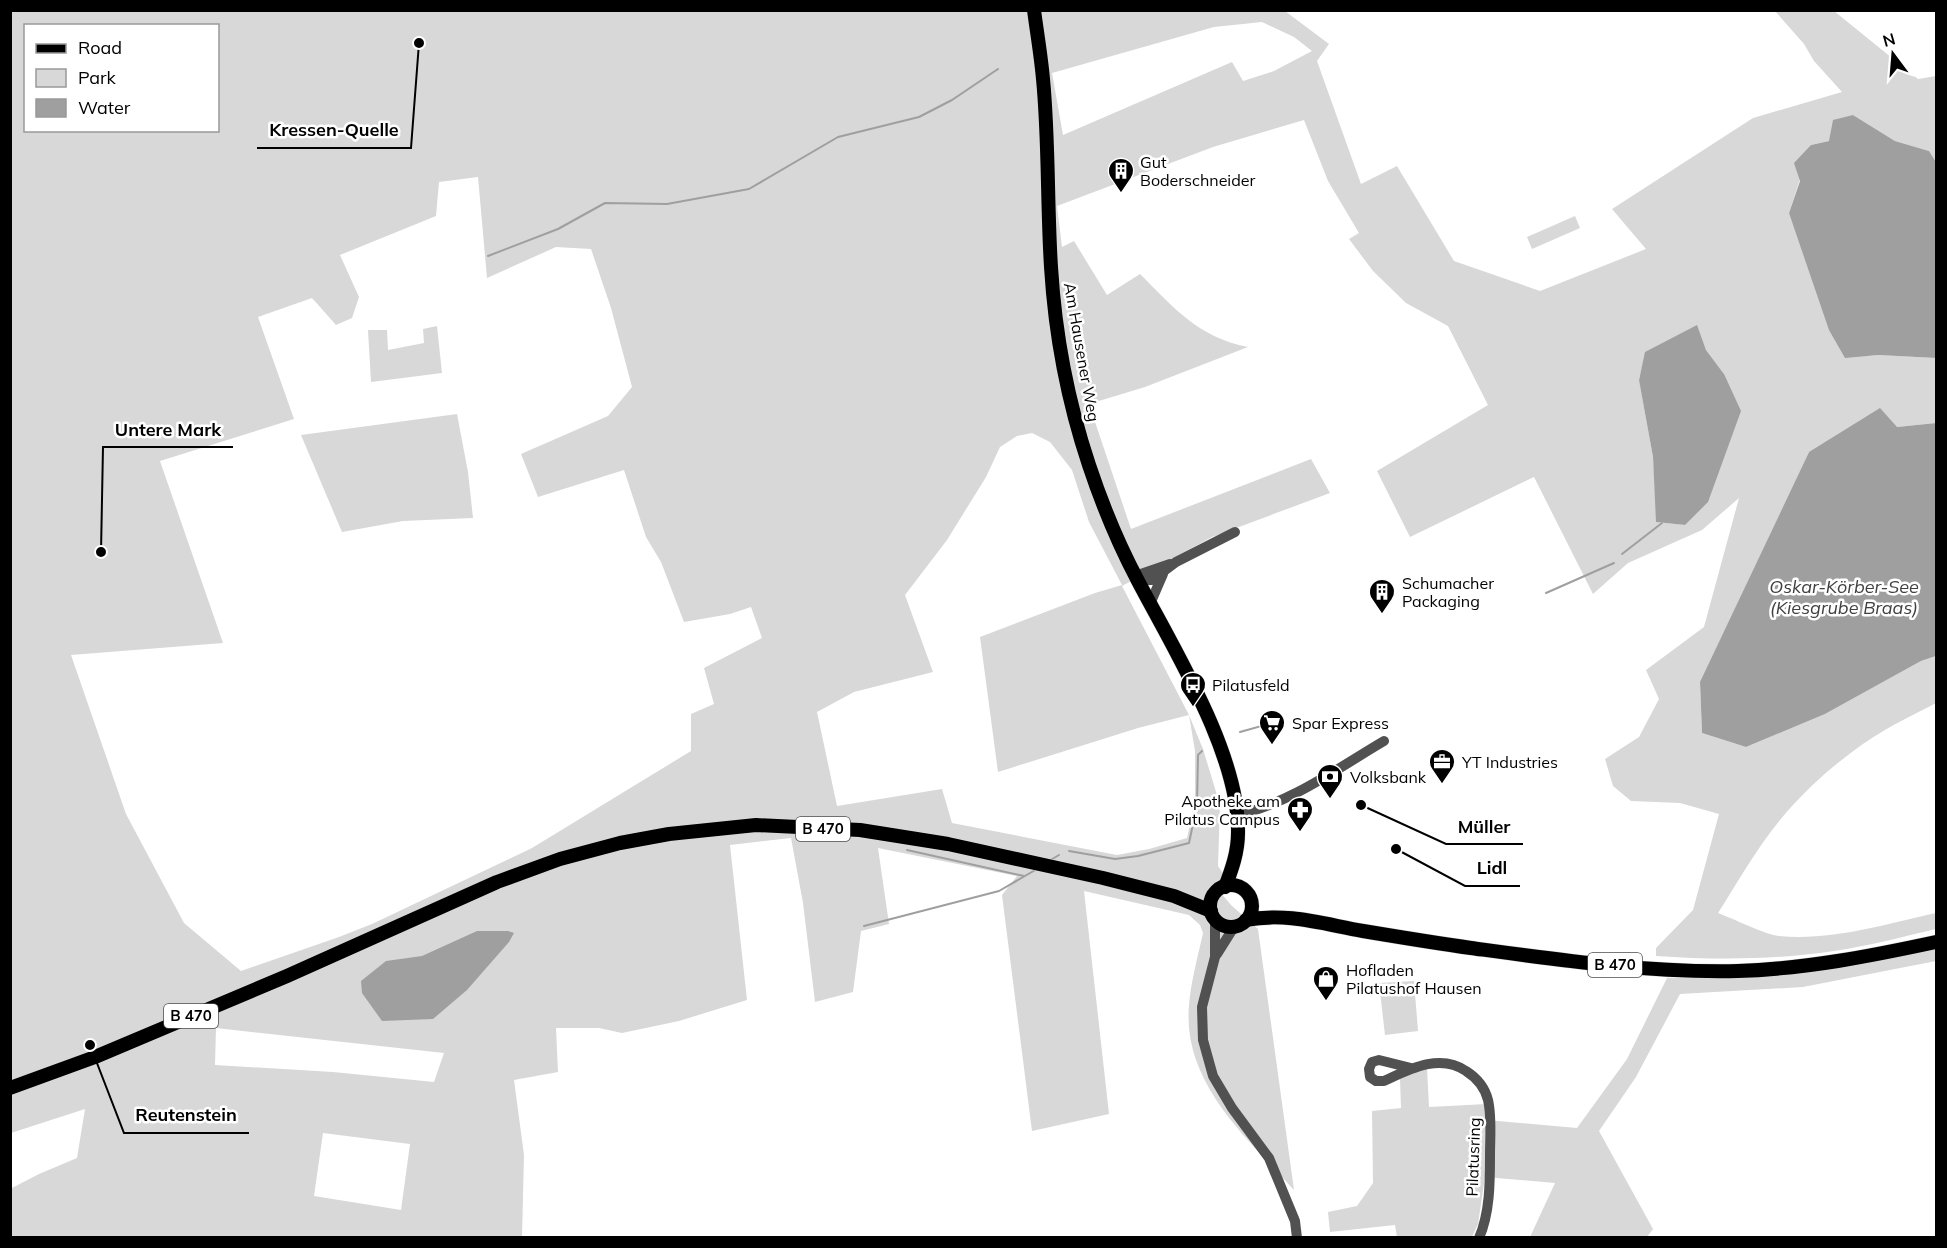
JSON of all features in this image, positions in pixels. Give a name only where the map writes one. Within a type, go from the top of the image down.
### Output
[{"type":"main road","name":"Am Hausener Weg","points":[[1034,10],[1043,78],[1051,268],[1056,318],[1072,403],[1093,476],[1109,518],[1136,578],[1213,729],[1229,776],[1237,815],[1237,851]]},
{"type":"main road","name":"B 470","points":[[10,1088],[95,1057],[277,980],[497,882],[560,859],[620,843],[669,834],[767,826],[860,830],[948,844],[1174,896],[1213,916]]},
{"type":"main road","points":[[1237,851],[1243,890],[1251,902],[1250,915],[1240,923],[1220,924],[1213,916],[1211,900],[1219,891],[1237,851]]},
{"type":"main road","points":[[1219,891],[1231,886],[1243,890]]},
{"type":"main road","name":"B 470","points":[[1174,896],[1219,891]]},
{"type":"main road","name":"B 470","points":[[1251,902],[1282,916],[1424,941],[1605,964],[1695,971],[1739,971],[1807,966],[1936,942]]},
{"type":"main road","name":"B 470","points":[[1240,923],[1282,916]]},
{"type":"street","points":[[1136,578],[1176,562],[1235,532]]},
{"type":"street","points":[[1136,578],[1152,580],[1176,562]]},
{"type":"street","points":[[1150,604],[1165,572]]},
{"type":"street","points":[[1237,815],[1251,812],[1301,790],[1384,741]]},
{"type":"street","points":[[1213,916],[1215,957]]},
{"type":"street","points":[[1240,923],[1225,938],[1215,957],[1202,1007],[1203,1040],[1213,1076],[1232,1108],[1269,1158],[1295,1221],[1298,1238]]},
{"type":"street","name":"Pilatusring","points":[[1412,1068],[1440,1062],[1459,1066],[1474,1076],[1488,1098],[1490,1177],[1485,1224],[1479,1238]]},
{"type":"green space","points":[[11,11],[1285,11],[1329,44],[1317,61],[1361,184],[1397,166],[1454,261],[1540,291],[1646,249],[1612,209],[1753,118],[1842,92],[1814,61],[1804,44],[1775,11],[1834,11],[1918,79],[1936,76],[1936,162],[1929,151],[1895,141],[1853,115],[1829,141],[1811,145],[1789,213],[1845,357],[1878,355],[1936,358],[1936,423],[1897,427],[1809,452],[1700,683],[1702,733],[1746,747],[1825,714],[1921,661],[1936,656],[1936,703],[1872,738],[1815,783],[1785,814],[1767,837],[1718,913],[1779,936],[1839,934],[1936,913],[1936,929],[1847,949],[1812,954],[1723,959],[1656,956],[1656,948],[1693,910],[1719,814],[1680,803],[1631,801],[1613,786],[1605,759],[1639,737],[1659,699],[1646,670],[1704,627],[1739,498],[1702,530],[1628,563],[1593,594],[1534,477],[1410,537],[1377,471],[1488,405],[1448,326],[1406,303],[1373,271],[1349,239],[1359,233],[1328,181],[1304,120],[1213,147],[1057,206],[1062,247],[1074,241],[1107,295],[1140,274],[1176,309],[1201,328],[1215,336],[1248,347],[1145,387],[1089,404],[1131,529],[1311,459],[1330,493],[1212,537],[1122,586],[1189,715],[1203,749],[1220,805],[1218,866],[1224,875],[1215,886],[1231,905],[1258,929],[1294,1190],[1221,1107],[1196,1060],[1190,1033],[1189,1005],[1203,933],[1200,925],[1189,915],[1084,891],[1109,1114],[1032,1131],[1002,895],[1017,876],[878,848],[889,924],[861,931],[853,992],[815,1002],[803,903],[791,838],[730,845],[747,1000],[679,1021],[622,1033],[599,1028],[556,1028],[558,1072],[514,1080],[524,1155],[522,1237],[11,1237],[10,1189],[77,1158],[85,1109],[11,1133]],"holes":[[[1262,22],[1294,37],[1312,51],[1274,71],[1243,81],[1232,62],[1063,135],[1052,73],[1214,27]],[[478,177],[487,278],[556,247],[591,249],[611,308],[632,387],[608,416],[521,454],[538,497],[624,470],[646,537],[661,562],[684,622],[730,614],[751,607],[762,638],[704,668],[714,704],[691,714],[691,751],[532,848],[372,924],[241,971],[184,923],[126,814],[71,655],[223,643],[160,461],[294,419],[258,317],[312,298],[336,325],[352,318],[359,297],[340,255],[436,216],[439,182]],[[1696,326],[1706,350],[1724,374],[1685,525],[1657,522],[1653,457],[1639,379],[1646,352]],[[1032,433],[1050,442],[1072,470],[1089,522],[1122,585],[980,637],[998,772],[1138,728],[1189,715],[1195,751],[1195,802],[1187,838],[1117,855],[952,823],[942,789],[837,806],[817,712],[854,692],[933,672],[905,595],[947,540],[986,477],[1000,447],[1017,436]],[[216,1028],[444,1053],[434,1082],[333,1072],[215,1065]],[[323,1133],[410,1144],[401,1210],[314,1196]]]},
{"type":"green space","points":[[1575,216],[1580,228],[1532,249],[1527,237]]},
{"type":"green space","points":[[437,326],[442,373],[371,382],[368,330],[387,330],[388,350],[424,343],[423,329]]},
{"type":"green space","points":[[457,414],[468,472],[473,518],[403,521],[342,532],[301,435]]},
{"type":"green space","points":[[1936,948],[1936,961],[1803,987],[1680,994],[1636,1077],[1599,1131],[1653,1229],[1647,1237],[1530,1237],[1555,1183],[1485,1177],[1478,1224],[1472,1237],[1397,1237],[1395,1225],[1330,1232],[1328,1212],[1357,1206],[1373,1183],[1372,1111],[1401,1108],[1400,1079],[1427,1068],[1429,1107],[1487,1104],[1486,1120],[1577,1128],[1627,1059],[1667,978],[1783,975],[1851,966]]},
{"type":"green space","points":[[1414,981],[1418,1031],[1385,1035],[1379,983]]},
{"type":"water","points":[[1853,115],[1895,141],[1929,151],[1936,162],[1936,358],[1878,355],[1845,358],[1829,330],[1789,213],[1800,181],[1794,163],[1811,145],[1829,141],[1833,120]]},
{"type":"water","points":[[1697,325],[1706,350],[1724,374],[1741,411],[1708,502],[1685,525],[1656,522],[1653,457],[1639,380],[1645,352]]},
{"type":"water","name":"Oskar-Körber-See (Kiesgrube Braas)","points":[[1880,408],[1897,427],[1936,423],[1936,656],[1921,661],[1825,714],[1746,747],[1702,733],[1700,682],[1809,452]]},
{"type":"water","points":[[477,931],[514,933],[509,942],[467,990],[433,1019],[382,1021],[362,993],[361,981],[386,961],[422,956]]},
{"type":"waterway","points":[[488,256],[558,229],[605,203],[667,204],[749,189],[838,137],[919,117],[952,100],[998,69]]},
{"type":"waterway","points":[[1622,554],[1662,523]]},
{"type":"waterway","points":[[1546,593],[1614,563]]},
{"type":"waterway","points":[[1240,732],[1283,720]]},
{"type":"waterway","points":[[1069,851],[1115,859],[1138,856],[1189,843],[1197,805],[1198,755],[1202,751]]},
{"type":"waterway","points":[[907,850],[1024,876]]},
{"type":"waterway","points":[[1049,861],[1059,855]]},
{"type":"waterway","points":[[864,926],[999,891],[1037,869]]},
{"type":"place","name":"Kressen-Quelle","points":[[419,43]]},
{"type":"place","name":"Gut Boderschneider","points":[[1121,194]]},
{"type":"place","name":"Untere Mark","points":[[101,552]]},
{"type":"place","name":"Schumacher Packaging","points":[[1382,615]]},
{"type":"place","name":"Pilatusfeld","points":[[1193,708]]},
{"type":"place","name":"Spar Express","points":[[1272,746]]},
{"type":"place","name":"YT Industries","points":[[1442,785]]},
{"type":"place","name":"Volksbank","points":[[1330,800]]},
{"type":"place","name":"Müller","points":[[1361,805]]},
{"type":"place","name":"Apotheke am Pilatus Campus","points":[[1300,833]]},
{"type":"place","name":"Lidl","points":[[1396,849]]},
{"type":"place","name":"Hofladen Pilatushof Hausen","points":[[1326,1002]]},
{"type":"place","name":"Reutenstein","points":[[90,1045]]}]
